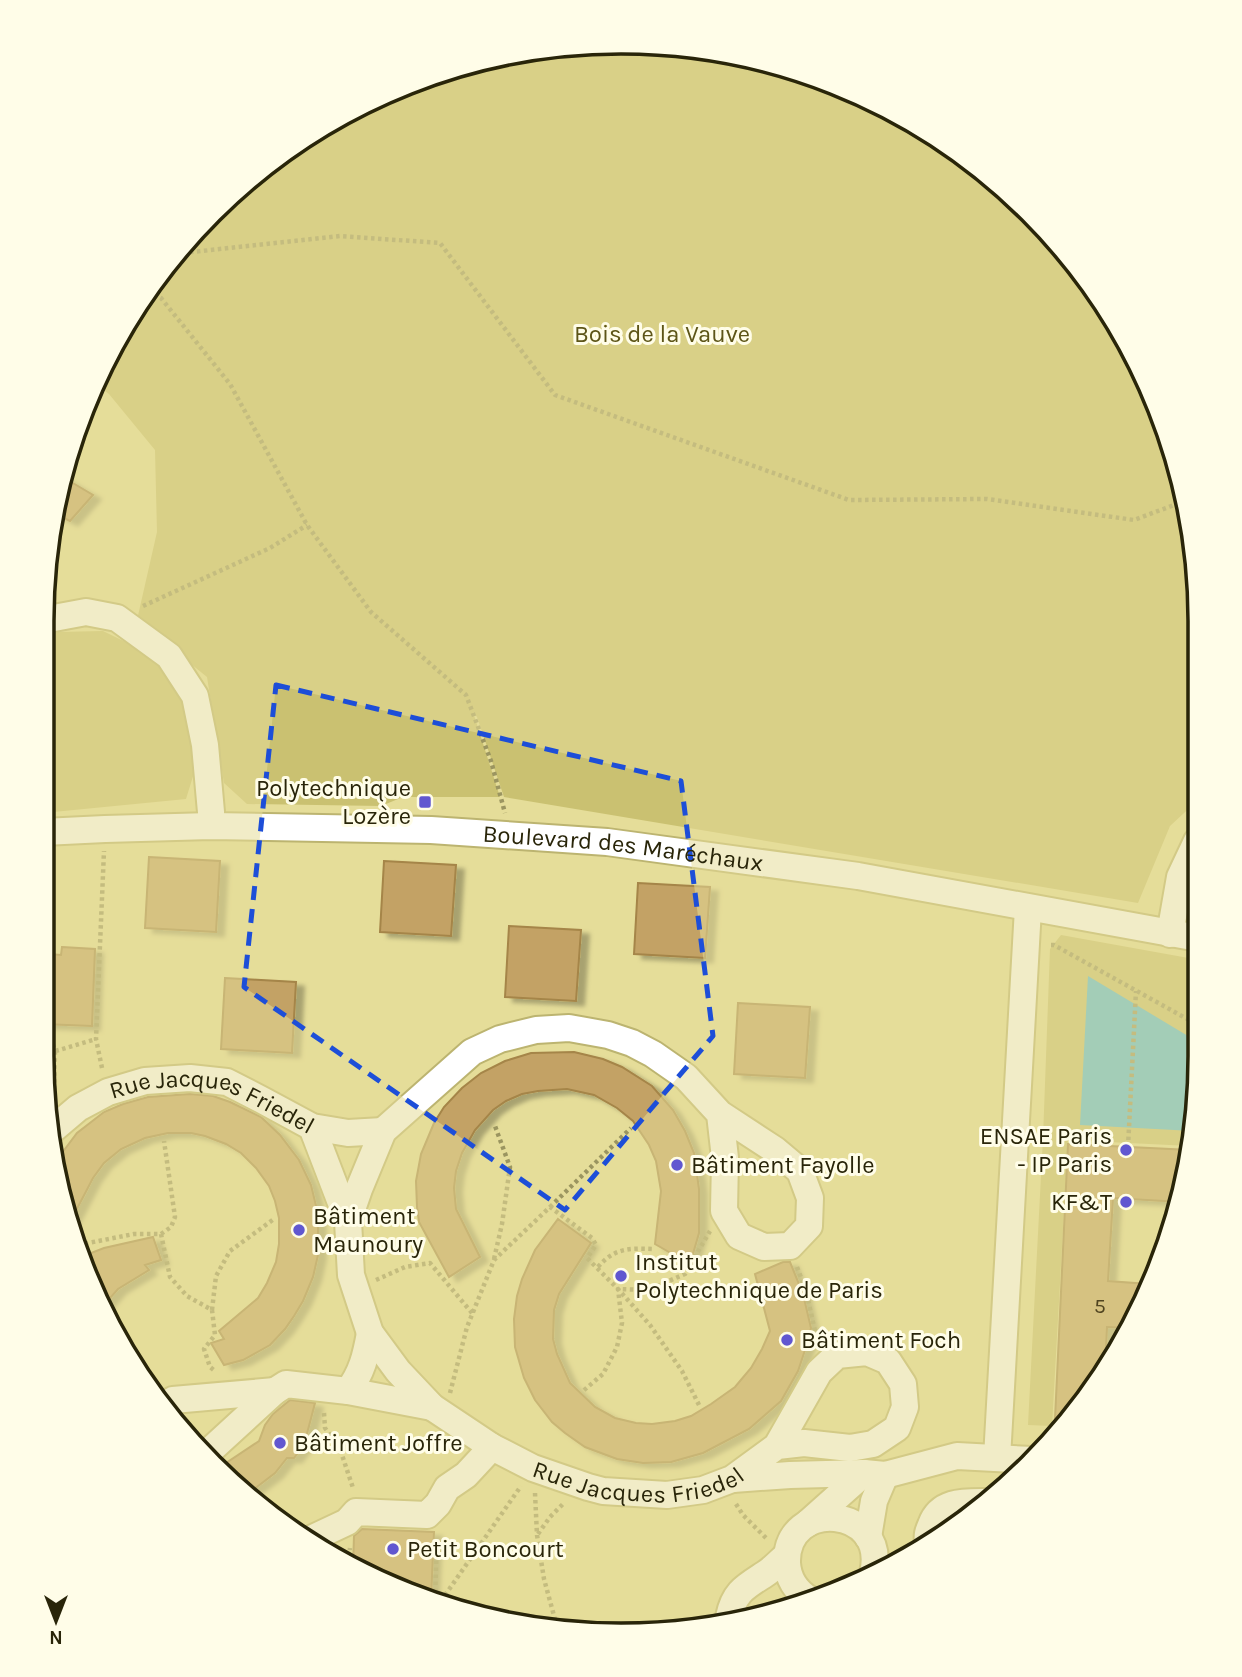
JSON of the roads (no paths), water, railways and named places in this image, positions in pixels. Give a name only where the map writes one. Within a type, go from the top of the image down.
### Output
[{"type":"street","points":[[54,618],[86,612],[117,618],[169,656],[195,696],[205,745],[211,826]]},
{"type":"street","name":"Boulevard des Maréchaux","points":[[54,831],[211,826],[431,830],[607,842],[869,878],[1188,937]]},
{"type":"street","points":[[1170,934],[1180,877],[1188,860]]},
{"type":"street","points":[[997,1458],[1028,908]]},
{"type":"street","name":"Rue Jacques Friedel","points":[[720,1114],[725,1158],[724,1211],[738,1236],[764,1247],[790,1246],[809,1226],[810,1198],[800,1171],[775,1150],[720,1114],[686,1077],[653,1054],[608,1035],[569,1028],[536,1030],[499,1039],[472,1052],[383,1131],[348,1221],[351,1275],[370,1333],[398,1371],[438,1410],[492,1447],[533,1468],[603,1490],[667,1495],[703,1490],[728,1481],[777,1446]]},
{"type":"street","name":"Rue Jacques Friedel","points":[[58,1124],[78,1108],[108,1093],[145,1081],[190,1078],[226,1082],[312,1128],[348,1133],[383,1131]]},
{"type":"street","points":[[312,1128],[348,1221]]},
{"type":"street","points":[[348,1391],[358,1378],[370,1333]]},
{"type":"street","points":[[867,1352],[888,1361],[903,1384],[905,1407],[897,1428],[873,1444],[850,1448],[804,1443],[777,1446],[819,1372],[837,1355],[867,1352]]},
{"type":"street","name":"Rue Jacques Friedel","points":[[171,1401],[275,1391],[286,1384],[348,1391],[438,1410]]},
{"type":"street","points":[[212,1449],[275,1391]]},
{"type":"street","name":"Rue Jacques Friedel","points":[[319,1535],[347,1522],[356,1512],[427,1515],[438,1504],[447,1488],[466,1475],[492,1447]]},
{"type":"street","points":[[728,1481],[790,1475],[874,1474],[957,1456],[1020,1459]]},
{"type":"street","points":[[800,1591],[787,1569],[790,1543],[797,1532],[874,1474]]},
{"type":"street","points":[[868,1537],[874,1501],[874,1474]]},
{"type":"street","points":[[928,1532],[938,1511],[958,1502],[971,1502]]},
{"type":"street","points":[[807,1524],[820,1518],[847,1520],[859,1527],[868,1537],[874,1550],[875,1562]]},
{"type":"street","points":[[730,1612],[732,1605],[746,1586],[767,1573],[787,1555]]},
{"type":"street","points":[[767,1573],[800,1591]]},
{"type":"water","points":[[1088,976],[1188,1036],[1187,1093],[1183,1130],[1080,1125]]},
{"type":"place","name":"Polytechnique Lozère","points":[[425,802]]},
{"type":"place","name":"ENSAE Paris - IP Paris","points":[[1126,1150]]},
{"type":"place","name":"Bâtiment Fayolle","points":[[677,1165]]},
{"type":"place","name":"KF&T","points":[[1126,1202]]},
{"type":"place","name":"Bâtiment Maunoury","points":[[299,1230]]},
{"type":"place","name":"Institut Polytechnique de Paris","points":[[621,1276]]},
{"type":"place","name":"Bâtiment Foch","points":[[787,1340]]},
{"type":"place","name":"Bâtiment Joffre","points":[[280,1443]]},
{"type":"place","name":"Petit Boncourt","points":[[393,1549]]},
{"type":"park label","name":"Bois de la Vauve","points":[[662,334]]}]
